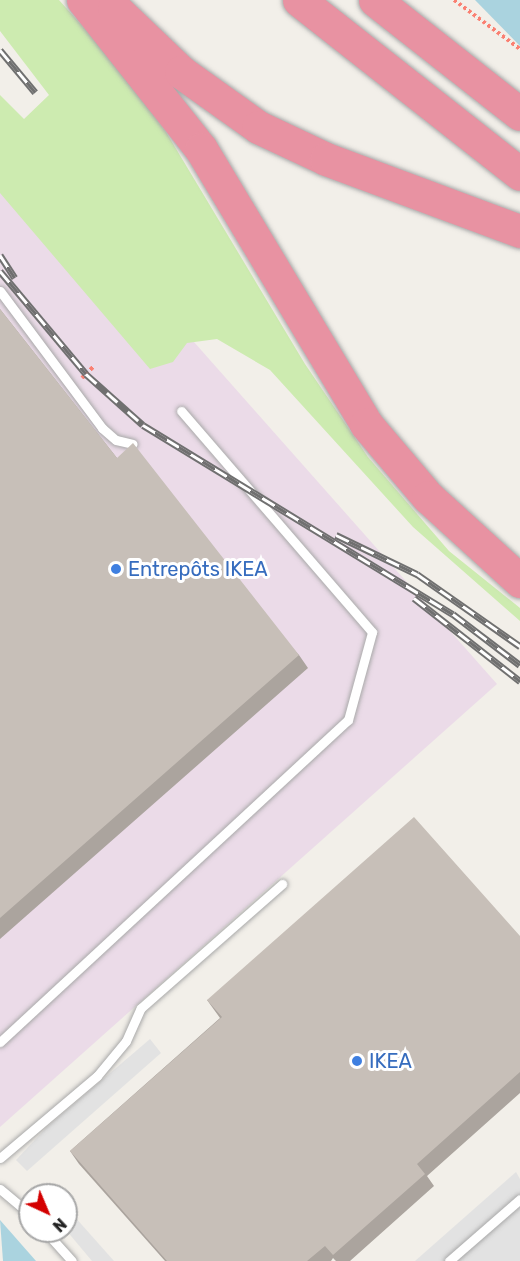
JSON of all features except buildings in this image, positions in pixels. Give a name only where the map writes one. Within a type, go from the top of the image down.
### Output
[{"type":"highway","points":[[83,0],[201,149],[366,424],[428,497],[520,581]]},
{"type":"highway","points":[[106,0],[181,72],[258,127],[326,159],[520,231]]},
{"type":"highway","points":[[299,0],[520,174]]},
{"type":"highway","points":[[375,0],[520,114]]},
{"type":"lane","points":[[0,291],[102,428],[116,440],[133,444]]},
{"type":"lane","points":[[0,1042],[348,720],[372,632],[181,411]]},
{"type":"lane","points":[[0,1158],[97,1076],[126,1041],[141,1008],[282,884]]},
{"type":"lane","points":[[0,1189],[18,1204]]},
{"type":"lane","points":[[449,1261],[520,1199]]},
{"type":"lane","points":[[56,1243],[72,1261]]},
{"type":"path","points":[[454,0],[520,50]]},
{"type":"shaded area","points":[[0,123],[497,684],[0,1127]]},
{"type":"shaded area","points":[[150,1039],[161,1053],[27,1171],[16,1160],[47,1127]]},
{"type":"shaded area","points":[[516,1172],[520,1179],[520,1261],[415,1261]]},
{"type":"shaded area","points":[[78,1220],[114,1261],[92,1261],[77,1243]]},
{"type":"green space","points":[[0,0],[59,0],[110,57],[166,132],[305,364],[368,457],[449,551],[520,608],[520,621],[413,527],[270,370],[217,339],[187,343],[173,362],[150,369],[0,193],[0,95],[24,119],[49,95],[0,31]]},
{"type":"water","points":[[475,0],[520,0],[520,46]]},
{"type":"water","points":[[0,1220],[36,1261],[3,1261]]},
{"type":"railway","points":[[0,50],[35,92]]},
{"type":"railway","points":[[0,255],[15,278]]},
{"type":"railway","points":[[0,271],[86,374],[143,425],[453,614],[520,665]]},
{"type":"railway","points":[[336,535],[417,574],[520,646]]},
{"type":"railway","points":[[414,598],[520,681]]},
{"type":"place","name":"Entrepôts IKEA","points":[[116,569]]},
{"type":"place","name":"IKEA","points":[[357,1061]]}]
